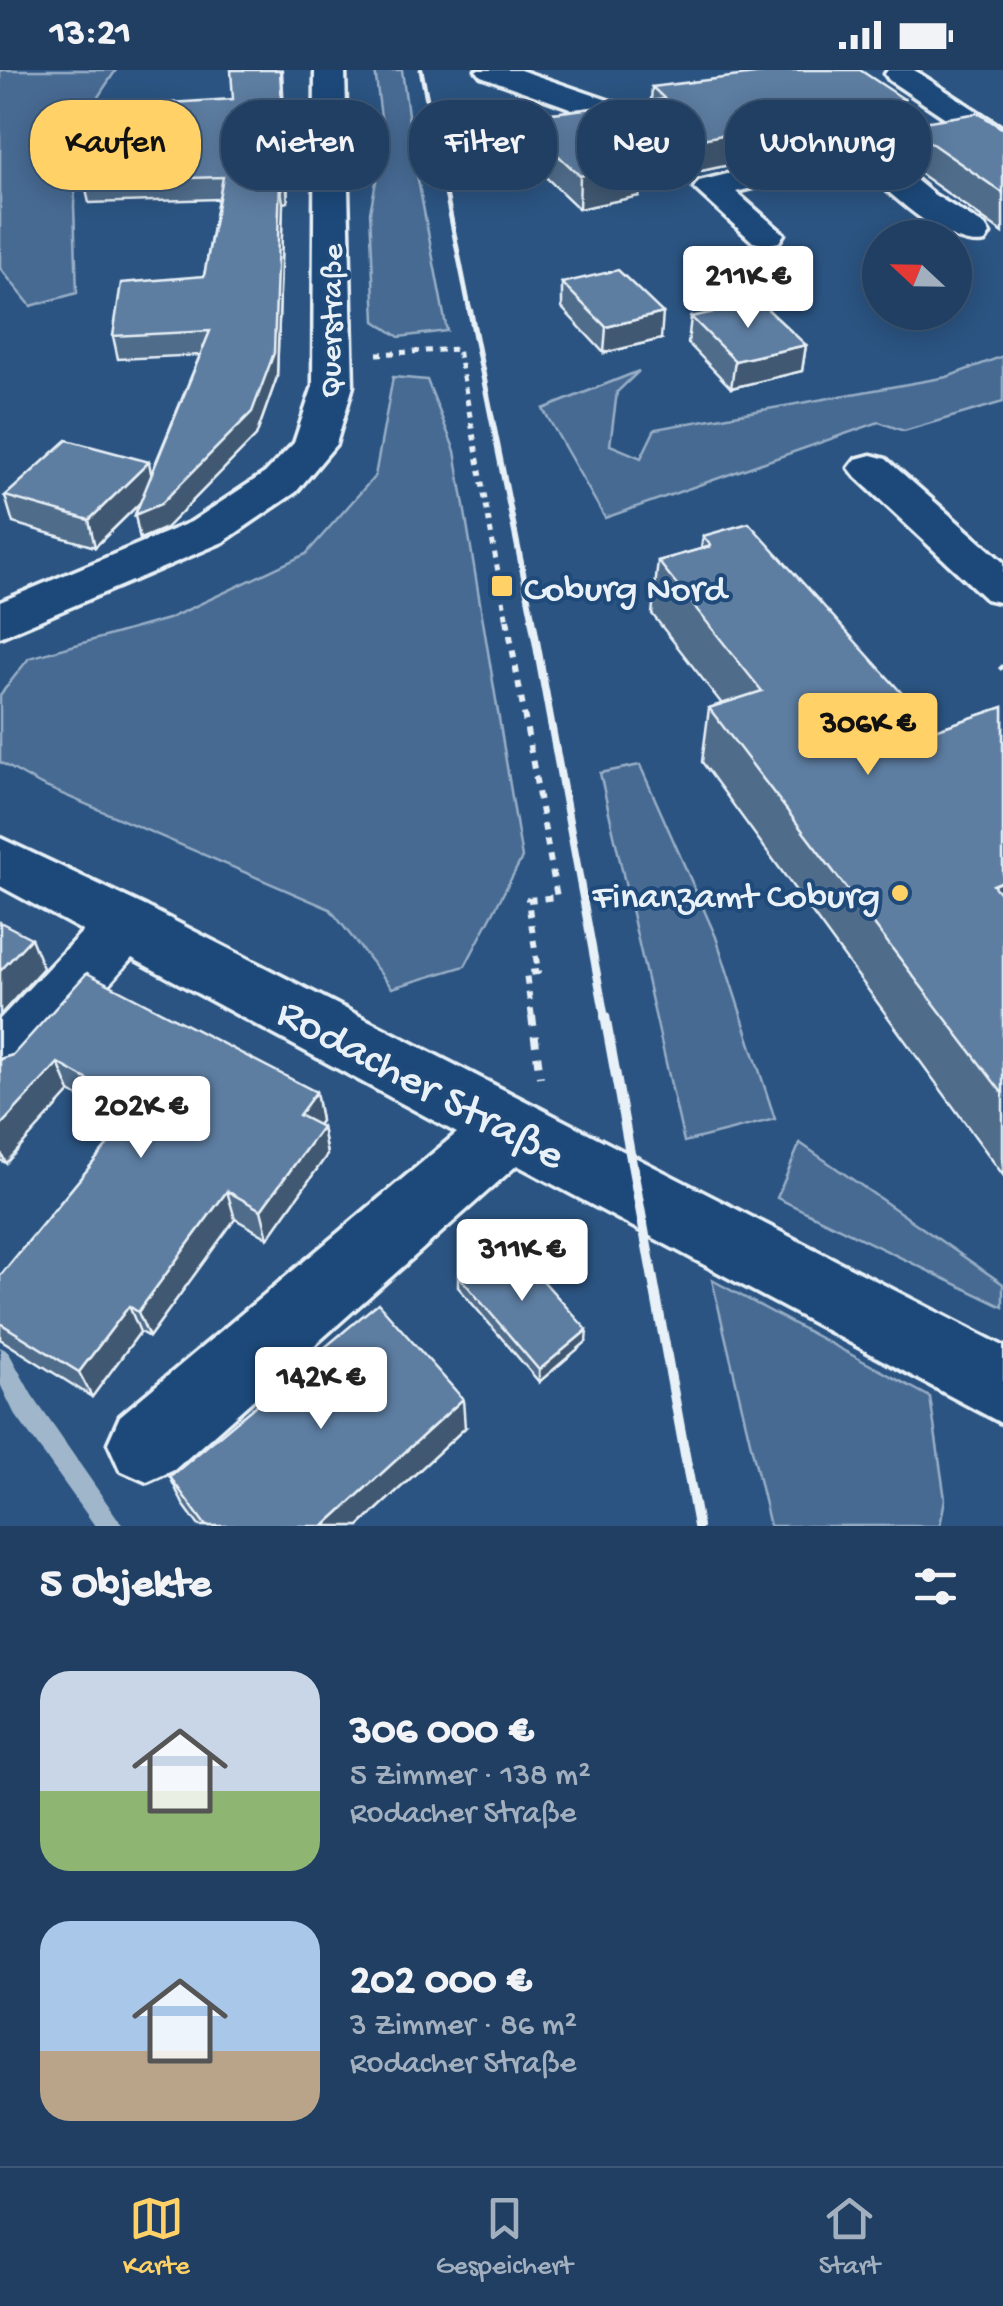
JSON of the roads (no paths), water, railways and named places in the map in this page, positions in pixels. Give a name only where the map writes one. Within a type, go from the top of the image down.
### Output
[{"type":"street","name":"Querstraße","points":[[0,621],[154,557],[216,526],[260,499],[310,450],[328,412],[333,386],[330,70]]},
{"type":"street","points":[[491,70],[578,100]]},
{"type":"street","points":[[943,70],[949,93],[991,136]]},
{"type":"street","points":[[900,74],[991,136]]},
{"type":"street","points":[[931,143],[991,136]]},
{"type":"street","points":[[725,185],[711,188],[766,234]]},
{"type":"street","points":[[907,190],[950,220]]},
{"type":"street","points":[[871,468],[1003,588]]},
{"type":"street","name":"Rodacher Straße","points":[[0,860],[126,924],[526,1106],[1003,1386]]},
{"type":"street","points":[[0,1063],[126,924]]},
{"type":"street","points":[[147,1442],[526,1106]]},
{"type":"waterway","points":[[0,1359],[23,1404],[110,1526]]},
{"type":"railway","points":[[421,70],[470,312]]},
{"type":"railway","points":[[470,310],[533,622]]},
{"type":"railway","points":[[532,619],[605,1018]]},
{"type":"railway","points":[[605,1016],[698,1526]]},
{"type":"place","name":"Coburg Nord","points":[[502,586]]},
{"type":"place","name":"Finanzamt Coburg","points":[[900,893]]}]
